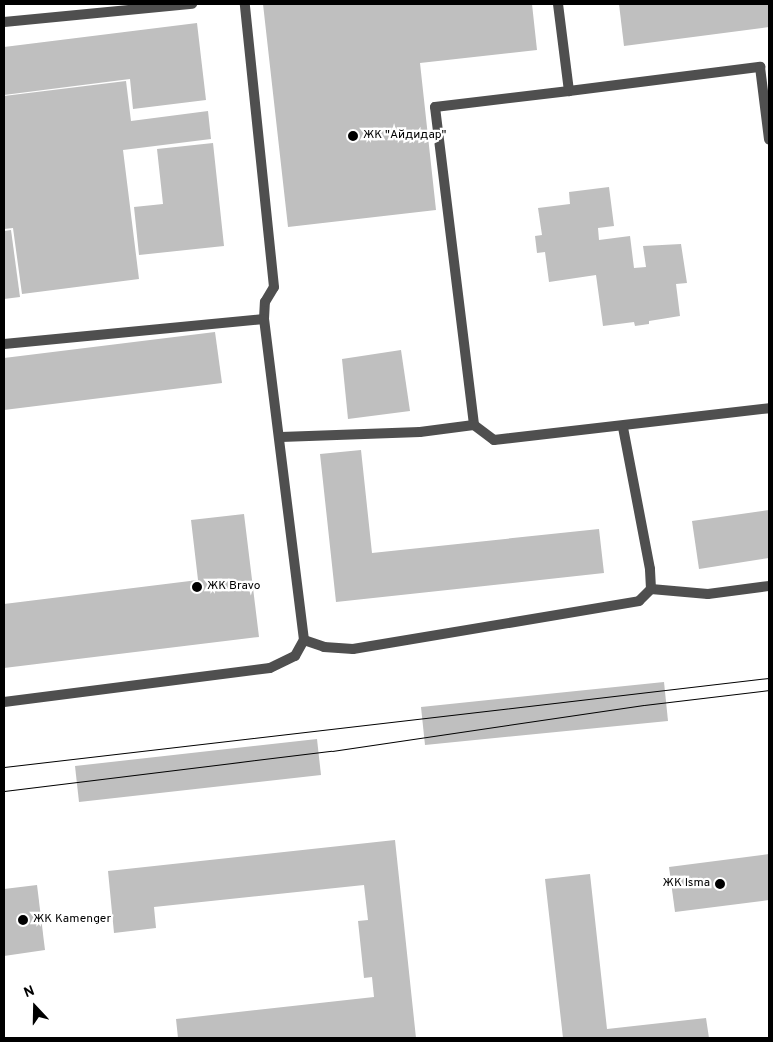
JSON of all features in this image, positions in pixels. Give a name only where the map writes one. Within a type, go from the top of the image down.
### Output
[{"type":"lane","points":[[4,22],[192,4]]},
{"type":"lane","points":[[4,702],[270,668],[295,656],[304,640],[281,437],[264,319],[264,302],[274,287],[245,4]]},
{"type":"lane","points":[[558,4],[569,91]]},
{"type":"lane","points":[[769,139],[760,67],[435,107],[474,424],[494,440],[623,427],[769,408]]},
{"type":"lane","points":[[4,344],[264,319]]},
{"type":"lane","points":[[281,437],[420,432],[474,424]]},
{"type":"lane","points":[[623,427],[651,589]]},
{"type":"lane","points":[[651,589],[708,594],[769,586]]},
{"type":"lane","points":[[304,640],[324,647],[353,649],[412,641],[639,602],[651,589]]},
{"type":"building","name":"ЖК \"Айдидар\"","points":[[263,4],[532,4],[537,50],[420,63],[436,210],[288,227]]},
{"type":"building","points":[[619,4],[769,4],[769,27],[624,46]]},
{"type":"building","points":[[197,23],[206,100],[133,109],[130,79],[4,95],[4,47]]},
{"type":"building","points":[[126,81],[131,121],[208,111],[211,139],[123,150],[139,279],[22,294],[13,228],[4,229],[4,96]]},
{"type":"building","points":[[213,143],[224,246],[139,255],[134,207],[163,204],[157,149]]},
{"type":"building","points":[[609,187],[614,226],[598,228],[599,240],[630,236],[634,268],[646,267],[643,246],[681,244],[687,283],[676,284],[680,316],[649,321],[649,324],[635,326],[634,322],[603,326],[596,275],[549,282],[545,252],[537,253],[535,236],[542,235],[538,208],[570,204],[569,192]]},
{"type":"building","points":[[11,230],[20,297],[4,299],[4,231]]},
{"type":"building","points":[[215,332],[222,383],[4,410],[4,358]]},
{"type":"building","points":[[401,350],[410,411],[348,419],[342,359]]},
{"type":"building","points":[[361,450],[372,553],[599,529],[604,573],[336,602],[320,454]]},
{"type":"building","points":[[769,510],[769,558],[699,569],[692,521]]},
{"type":"building","name":"ЖК Bravo","points":[[244,514],[259,637],[4,668],[4,604],[198,580],[191,520]]},
{"type":"building","points":[[664,682],[668,721],[425,745],[421,707]]},
{"type":"building","points":[[317,739],[321,775],[79,802],[75,766]]},
{"type":"building","points":[[395,840],[416,1038],[178,1038],[176,1019],[374,997],[372,977],[364,978],[358,921],[368,920],[364,885],[154,907],[156,928],[114,933],[108,871]]},
{"type":"building","name":"ЖК Isma","points":[[769,854],[769,900],[675,912],[669,867]]},
{"type":"building","points":[[590,874],[607,1029],[706,1018],[709,1038],[563,1038],[545,879]]},
{"type":"building","name":"ЖК Kamenger","points":[[37,885],[45,950],[4,956],[4,889]]},
{"type":"tram line","points":[[4,767],[769,678]]},
{"type":"tram line","points":[[4,791],[332,751],[644,705],[769,690]]},
{"type":"place","name":"ЖК \"Айдидар\"","points":[[353,136]]},
{"type":"place","name":"ЖК Bravo","points":[[197,587]]},
{"type":"place","name":"ЖК Isma","points":[[720,884]]},
{"type":"place","name":"ЖК Kamenger","points":[[23,920]]}]
